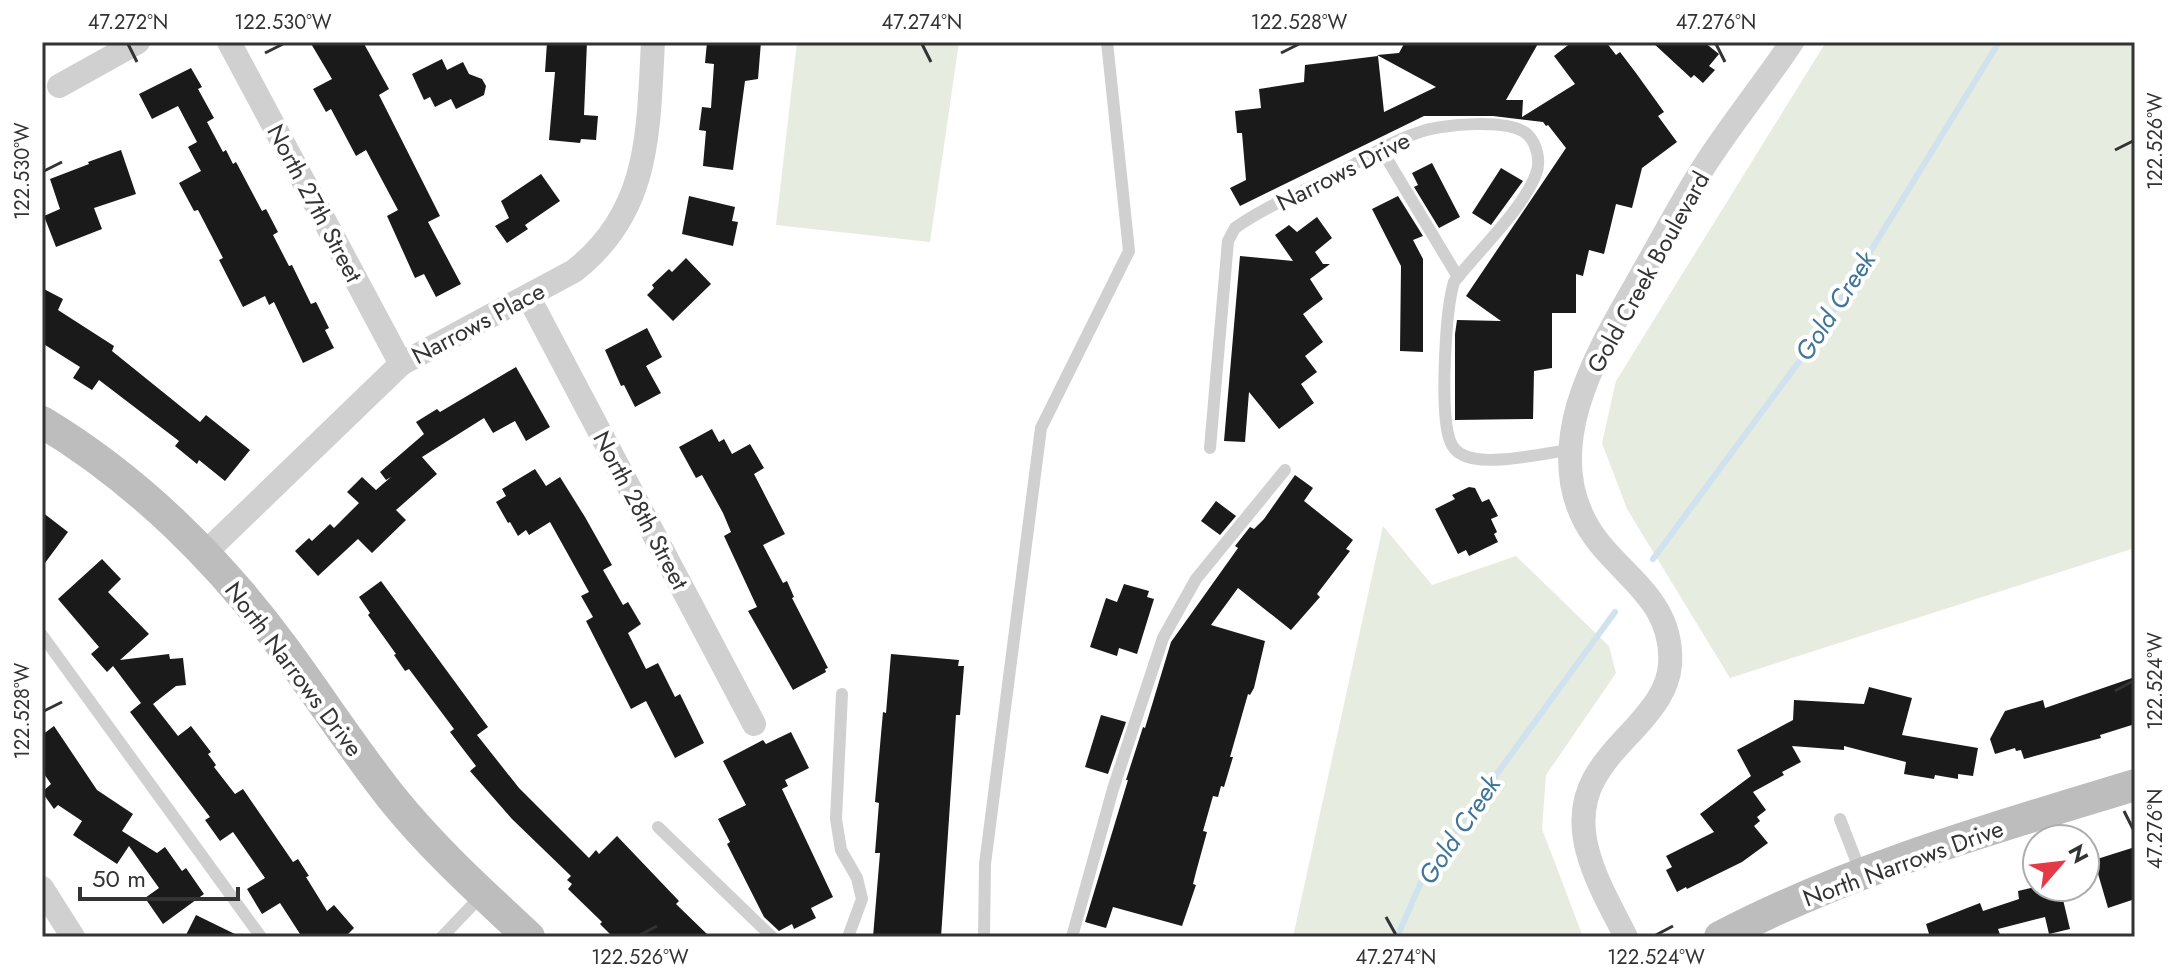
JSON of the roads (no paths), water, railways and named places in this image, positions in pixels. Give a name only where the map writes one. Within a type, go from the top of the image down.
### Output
[{"type":"main road","name":"North Narrows Drive","points":[[42,422],[132,485],[204,554],[284,649],[351,746],[428,841],[529,937]]},
{"type":"main road","name":"North Narrows Drive","points":[[1720,937],[1861,873],[1961,838],[2135,785]]},
{"type":"street","points":[[59,86],[138,42]]},
{"type":"street","name":"North 27th Street","points":[[229,42],[401,364]]},
{"type":"street","name":"Narrows Place","points":[[204,554],[401,364],[574,271],[594,256],[619,222],[644,160],[653,42]]},
{"type":"street","name":"Gold Creek Boulevard","points":[[1626,937],[1601,886],[1585,843],[1583,805],[1602,766],[1655,705],[1670,669],[1670,652],[1658,608],[1588,529],[1572,488],[1570,450],[1578,406],[1607,334],[1699,174],[1792,42]]},
{"type":"street","name":"North 28th Street","points":[[528,296],[754,724]]},
{"type":"street","points":[[42,888],[73,937]]},
{"type":"lane","points":[[984,937],[985,864],[1041,428],[1129,251],[1107,42]]},
{"type":"lane","name":"Narrows Drive","points":[[1210,448],[1228,241],[1235,228],[1381,149],[1421,131],[1460,125],[1502,126],[1525,132],[1533,141],[1539,159],[1537,173],[1531,183],[1507,218],[1458,277],[1449,298],[1446,373],[1447,425],[1451,444],[1463,456],[1483,459],[1570,450]]},
{"type":"lane","points":[[1381,149],[1458,277]]},
{"type":"lane","points":[[1072,937],[1113,789],[1163,638],[1196,579],[1285,470]]},
{"type":"lane","points":[[42,635],[261,937]]},
{"type":"lane","points":[[842,694],[836,819],[841,850],[857,878],[862,899],[848,937]]},
{"type":"lane","points":[[1840,819],[1861,873]]},
{"type":"lane","points":[[658,827],[772,937]]},
{"type":"lane","points":[[442,937],[483,894]]},
{"type":"waterway","name":"Gold Creek","points":[[1653,559],[1821,332],[1999,42]]},
{"type":"waterway","name":"Gold Creek","points":[[1397,937],[1426,871],[1615,612]]}]
